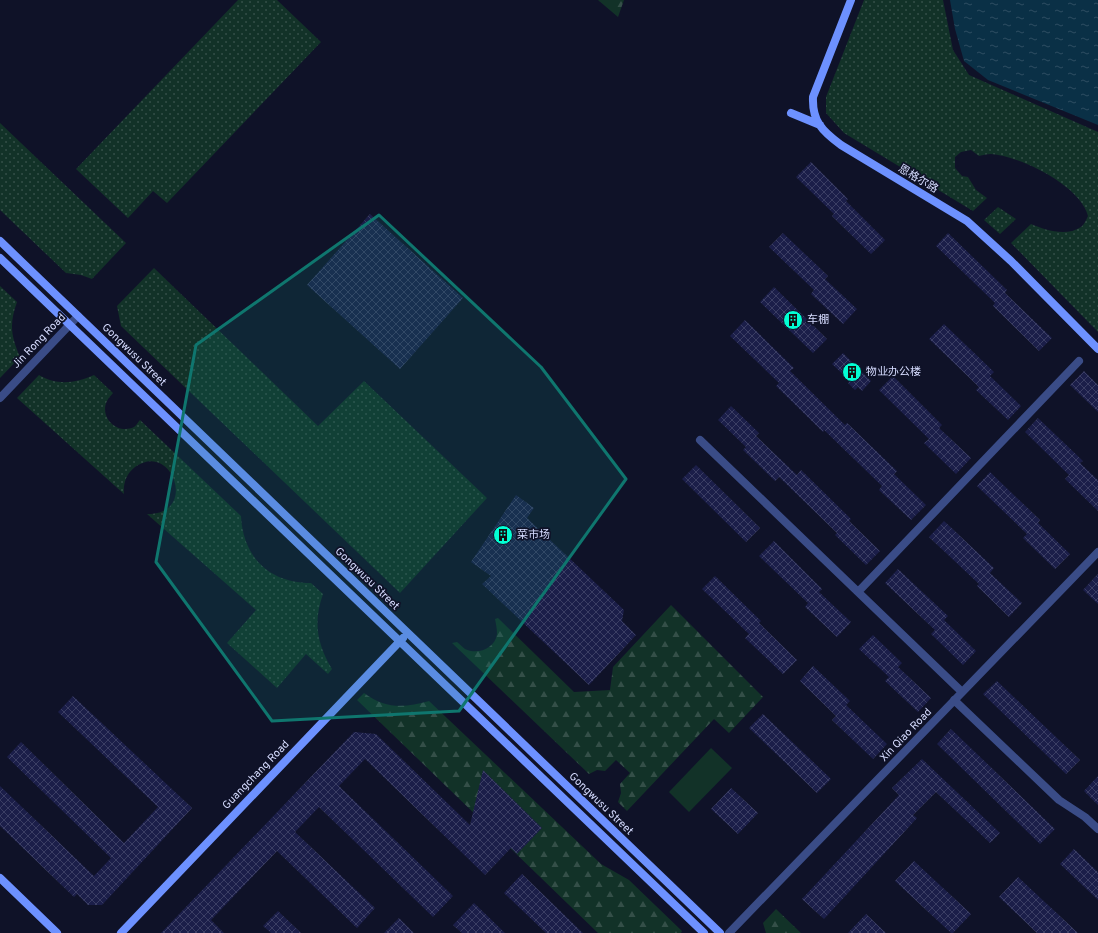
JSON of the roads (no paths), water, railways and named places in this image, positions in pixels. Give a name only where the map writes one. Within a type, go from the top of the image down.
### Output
[{"type":"main road","name":"恩格尔路","points":[[851,0],[813,97],[813,109],[820,125],[828,135],[841,145],[972,226],[1011,261],[1098,349]]},
{"type":"main road","points":[[791,113],[820,125]]},
{"type":"main road","name":"Gongwusu Street","points":[[0,241],[720,933]]},
{"type":"main road","name":"Gongwusu Street","points":[[0,258],[704,933]]},
{"type":"main road","name":"Guangchang Road","points":[[121,933],[408,633]]},
{"type":"main road","points":[[0,878],[57,933]]},
{"type":"street","name":"Jin Rong Road","points":[[0,398],[78,316]]},
{"type":"street","points":[[858,592],[1079,361]]},
{"type":"street","points":[[700,440],[962,692]]},
{"type":"street","name":"Xin Qiao Road","points":[[729,933],[1098,552]]},
{"type":"street","points":[[954,700],[1059,800],[1085,817],[1098,829]]},
{"type":"water","points":[[950,0],[1098,0],[1098,125],[988,80],[964,61],[955,29]]},
{"type":"place","name":"车棚","points":[[793,320]]},
{"type":"place","name":"物业办公楼","points":[[852,372]]},
{"type":"place","name":"菜市场","points":[[503,535]]}]
